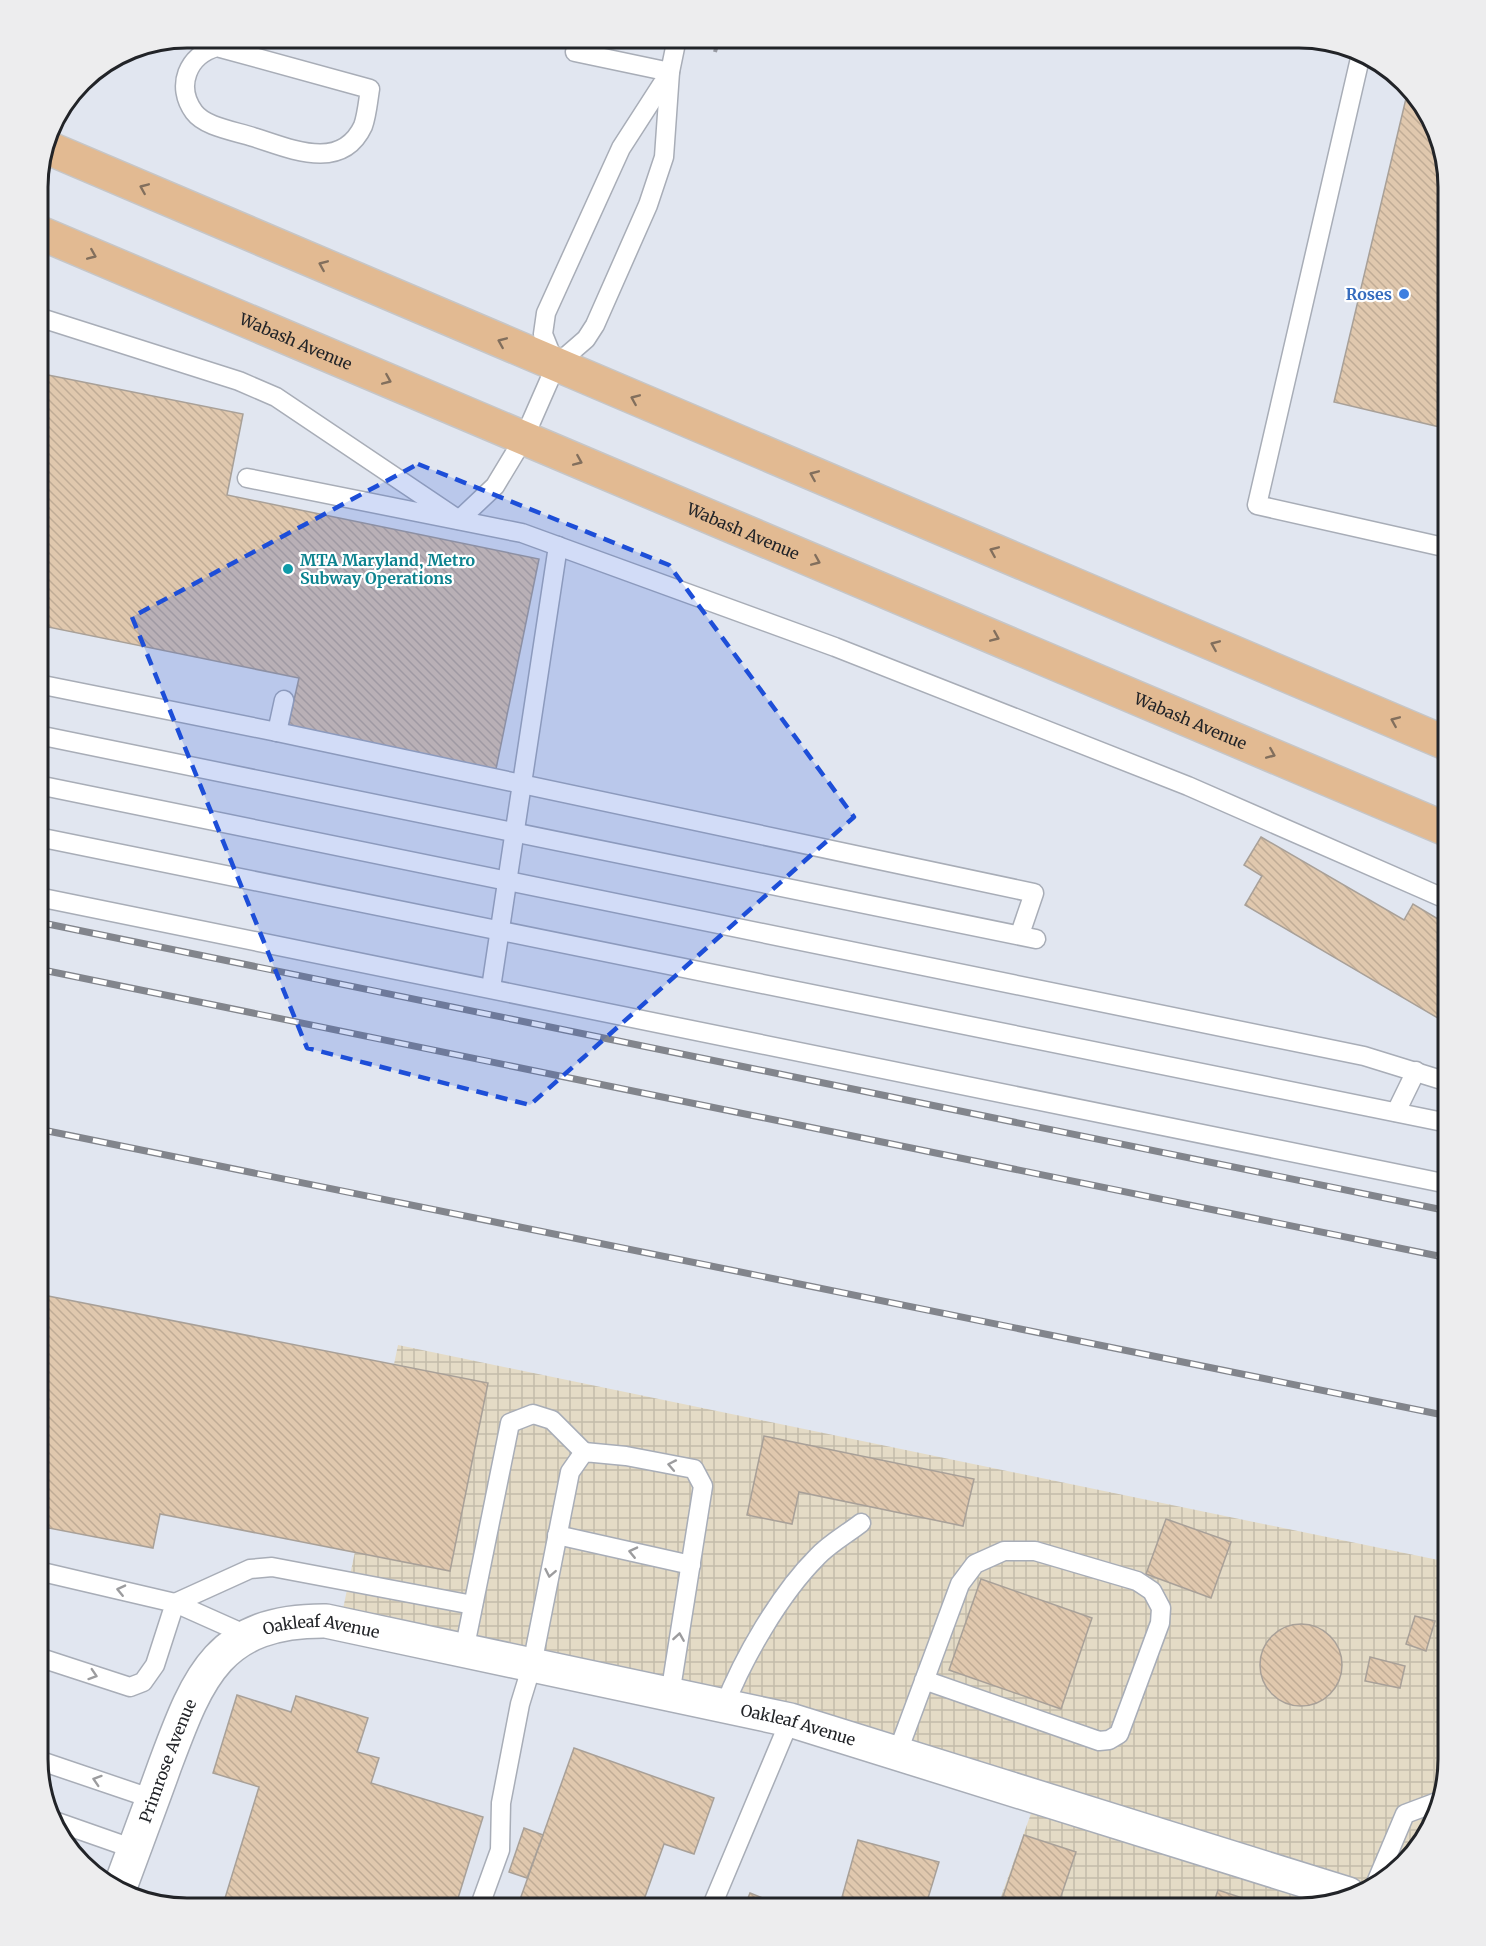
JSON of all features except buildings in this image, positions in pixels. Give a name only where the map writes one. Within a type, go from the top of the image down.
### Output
[{"type":"main road","points":[[57,140],[111,174]]},
{"type":"main road","points":[[53,150],[1438,739]]},
{"type":"main road","name":"Wabash Avenue","points":[[48,236],[1438,825]]},
{"type":"street","name":"Oakleaf Avenue","points":[[243,1639],[262,1629],[295,1621],[326,1621],[790,1720],[1341,1892]]},
{"type":"street","name":"Primrose Avenue","points":[[122,1881],[185,1712],[199,1683],[214,1661],[243,1639]]},
{"type":"lane","points":[[213,48],[196,56],[189,67],[184,83],[187,98],[195,113],[213,125],[307,154],[330,154],[353,140],[363,125],[370,89],[224,48]]},
{"type":"lane","points":[[459,520],[495,486],[524,438],[556,365],[586,339],[595,325],[648,205],[664,157],[669,120],[670,72],[675,48]]},
{"type":"lane","points":[[575,52],[670,72]]},
{"type":"lane","points":[[1359,63],[1257,505],[1438,546]]},
{"type":"lane","points":[[556,365],[543,334],[546,313],[621,148],[670,72]]},
{"type":"lane","points":[[48,320],[239,381],[276,397],[459,520]]},
{"type":"lane","points":[[248,478],[522,533],[835,647],[1188,786],[1438,895]]},
{"type":"lane","points":[[491,988],[558,546]]},
{"type":"lane","points":[[48,686],[277,732],[1034,893],[1028,937],[48,737]]},
{"type":"lane","points":[[277,732],[284,700]]},
{"type":"lane","points":[[48,787],[1364,1056],[1438,1078]]},
{"type":"lane","points":[[48,839],[1438,1121]]},
{"type":"lane","points":[[48,899],[1438,1182]]},
{"type":"lane","points":[[1396,1112],[1416,1071]]},
{"type":"lane","points":[[464,1651],[510,1423],[533,1414],[552,1420],[584,1452],[626,1456],[694,1469],[703,1486],[670,1695]]},
{"type":"lane","points":[[482,1898],[500,1850],[501,1803],[520,1704],[532,1665],[570,1472],[584,1452]]},
{"type":"lane","points":[[724,1707],[741,1665],[790,1591],[817,1556],[861,1523]]},
{"type":"lane","points":[[557,1535],[691,1565]]},
{"type":"lane","points":[[897,1754],[924,1680],[960,1584],[975,1564],[1004,1551],[1035,1551],[1137,1581],[1152,1591],[1161,1608],[1160,1623],[1119,1734],[1110,1740],[1099,1741],[924,1680]]},
{"type":"lane","points":[[48,1661],[130,1687],[143,1682],[155,1665],[175,1603],[250,1569],[272,1567],[473,1605]]},
{"type":"lane","points":[[48,1573],[175,1603],[243,1639]]},
{"type":"lane","points":[[715,1898],[790,1720]]},
{"type":"lane","points":[[48,1763],[153,1799]]},
{"type":"lane","points":[[1381,1871],[1405,1814],[1431,1804]]},
{"type":"lane","points":[[65,1825],[134,1849]]},
{"type":"path","points":[[715,52],[716,48]]},
{"type":"highlighted area","points":[[418,464],[669,565],[854,817],[530,1105],[307,1048],[132,617]]},
{"type":"shaded area","points":[[398,1345],[1438,1560],[1437,1777],[1431,1804],[1424,1820],[1404,1851],[1376,1875],[1344,1891],[1299,1898],[1001,1898],[1038,1794],[338,1633]]},
{"type":"railway","points":[[48,924],[1438,1209]]},
{"type":"railway","points":[[48,971],[1438,1256]]},
{"type":"railway","points":[[48,1131],[1438,1414]]},
{"type":"place","name":"Roses","points":[[1404,294]]},
{"type":"place","name":"MTA Maryland, Metro Subway Operations","points":[[288,569]]}]
